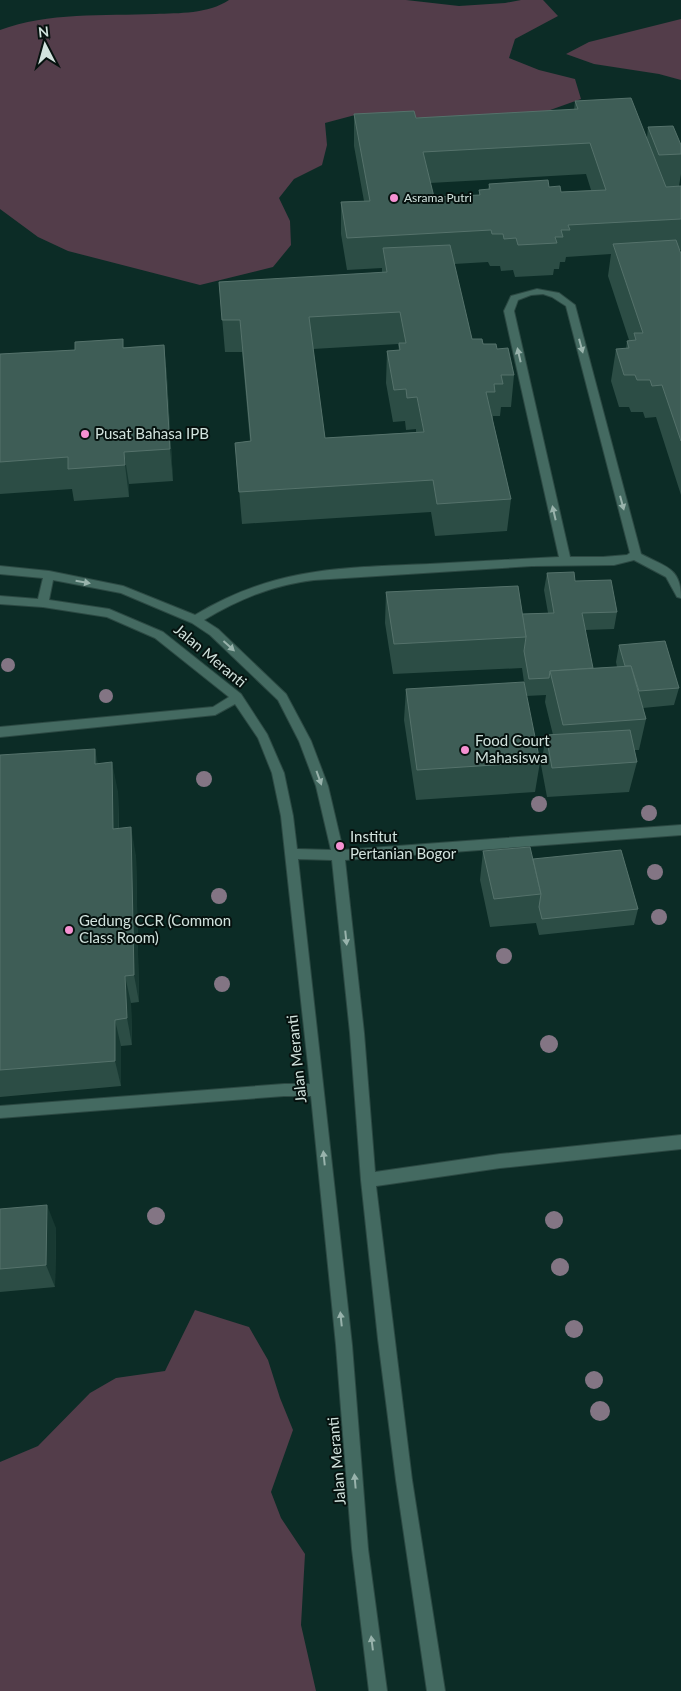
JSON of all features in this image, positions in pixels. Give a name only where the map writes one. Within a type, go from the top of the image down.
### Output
[{"type":"lane","points":[[565,561],[509,311],[514,298],[534,290],[556,294],[570,305],[635,555],[670,574],[681,594]]},
{"type":"lane","points":[[196,620],[217,607],[242,596],[267,586],[296,578],[351,572],[565,561],[625,560],[635,555]]},
{"type":"lane","points":[[0,570],[49,576],[123,590],[196,620],[214,632],[282,697],[305,741],[322,786],[338,855],[358,1033],[368,1180],[404,1480],[436,1691]]},
{"type":"lane","points":[[43,603],[49,576]]},
{"type":"lane","name":"Jalan Meranti","points":[[0,600],[43,603],[109,613],[159,635],[237,697],[259,731],[278,773],[287,816],[292,854],[344,1345],[360,1549],[378,1691]]},
{"type":"lane","points":[[0,732],[215,711],[237,697]]},
{"type":"lane","points":[[292,854],[338,855],[681,830]]},
{"type":"lane","points":[[0,1112],[284,1090],[316,1090]]},
{"type":"lane","points":[[368,1180],[500,1161],[681,1142]]},
{"type":"shaded area","points":[[229,0],[406,0],[459,6],[521,0],[543,0],[558,16],[515,39],[509,58],[539,70],[575,79],[581,99],[525,119],[492,121],[355,115],[325,123],[327,145],[322,165],[294,179],[279,198],[290,221],[291,245],[273,267],[200,285],[68,251],[38,237],[0,209],[0,30],[37,20],[76,16],[193,12],[221,5]]},
{"type":"shaded area","points":[[681,19],[681,80],[659,74],[594,64],[566,54],[589,42]]},
{"type":"shaded area","points":[[195,1310],[249,1327],[268,1360],[293,1430],[271,1492],[281,1518],[305,1554],[301,1625],[316,1691],[0,1691],[0,1462],[38,1446],[90,1393],[116,1378],[165,1371]]},
{"type":"building","points":[[631,98],[666,187],[681,186],[681,219],[568,225],[570,230],[561,230],[563,237],[555,237],[557,243],[518,245],[516,238],[504,239],[503,234],[492,234],[491,230],[347,238],[341,202],[370,201],[354,114],[414,111],[416,118],[578,109],[575,101]],"holes":[[[590,143],[606,190],[561,192],[560,186],[549,187],[548,180],[489,184],[490,189],[479,190],[480,195],[434,197],[423,152]]]},
{"type":"building","points":[[673,126],[681,145],[681,154],[659,155],[648,127]]},
{"type":"building","points":[[676,240],[681,254],[681,441],[662,385],[652,386],[650,380],[637,380],[635,375],[624,375],[616,349],[629,348],[627,341],[636,340],[634,333],[643,333],[613,244]]},
{"type":"building","points":[[450,245],[472,339],[482,339],[483,344],[496,344],[497,349],[508,348],[514,375],[501,375],[503,384],[494,384],[495,392],[486,392],[511,499],[437,504],[433,480],[239,492],[235,443],[251,441],[240,320],[222,320],[219,282],[387,272],[383,248]],"holes":[[[400,312],[406,343],[399,343],[400,350],[387,351],[394,390],[406,389],[407,398],[417,397],[424,432],[325,438],[309,317]]]},
{"type":"building","name":"Pusat Bahasa IPB","points":[[123,339],[123,348],[164,345],[170,449],[124,452],[125,465],[68,469],[68,457],[0,462],[0,354],[75,350],[75,342]]},
{"type":"building","points":[[574,572],[575,581],[611,580],[617,612],[582,613],[593,668],[550,671],[549,678],[529,679],[524,651],[526,637],[522,614],[554,613],[547,573]]},
{"type":"building","points":[[518,586],[526,637],[394,644],[386,592]]},
{"type":"building","points":[[665,641],[679,688],[639,691],[631,666],[625,666],[619,645]]},
{"type":"building","points":[[631,666],[646,719],[563,725],[550,671]]},
{"type":"building","points":[[524,682],[540,762],[417,770],[406,689]]},
{"type":"building","points":[[630,730],[637,762],[552,768],[546,735]]},
{"type":"building","name":"Gedung CCR (Common Class Room)","points":[[95,749],[95,764],[112,762],[113,829],[131,827],[134,975],[125,976],[127,1018],[115,1020],[115,1061],[0,1070],[0,755]]},
{"type":"building","points":[[530,847],[541,894],[494,899],[483,851]]},
{"type":"building","points":[[621,850],[638,909],[542,919],[539,907],[541,894],[533,859]]},
{"type":"building","points":[[47,1205],[46,1265],[0,1269],[0,1209]]},
{"type":"place","name":"Asrama Putri","points":[[394,198]]},
{"type":"place","name":"Pusat Bahasa IPB","points":[[85,434]]},
{"type":"place","name":"Food Court Mahasiswa","points":[[465,750]]},
{"type":"place","name":"Institut Pertanian Bogor","points":[[340,846]]},
{"type":"place","name":"Gedung CCR (Common Class Room)","points":[[69,930]]}]
